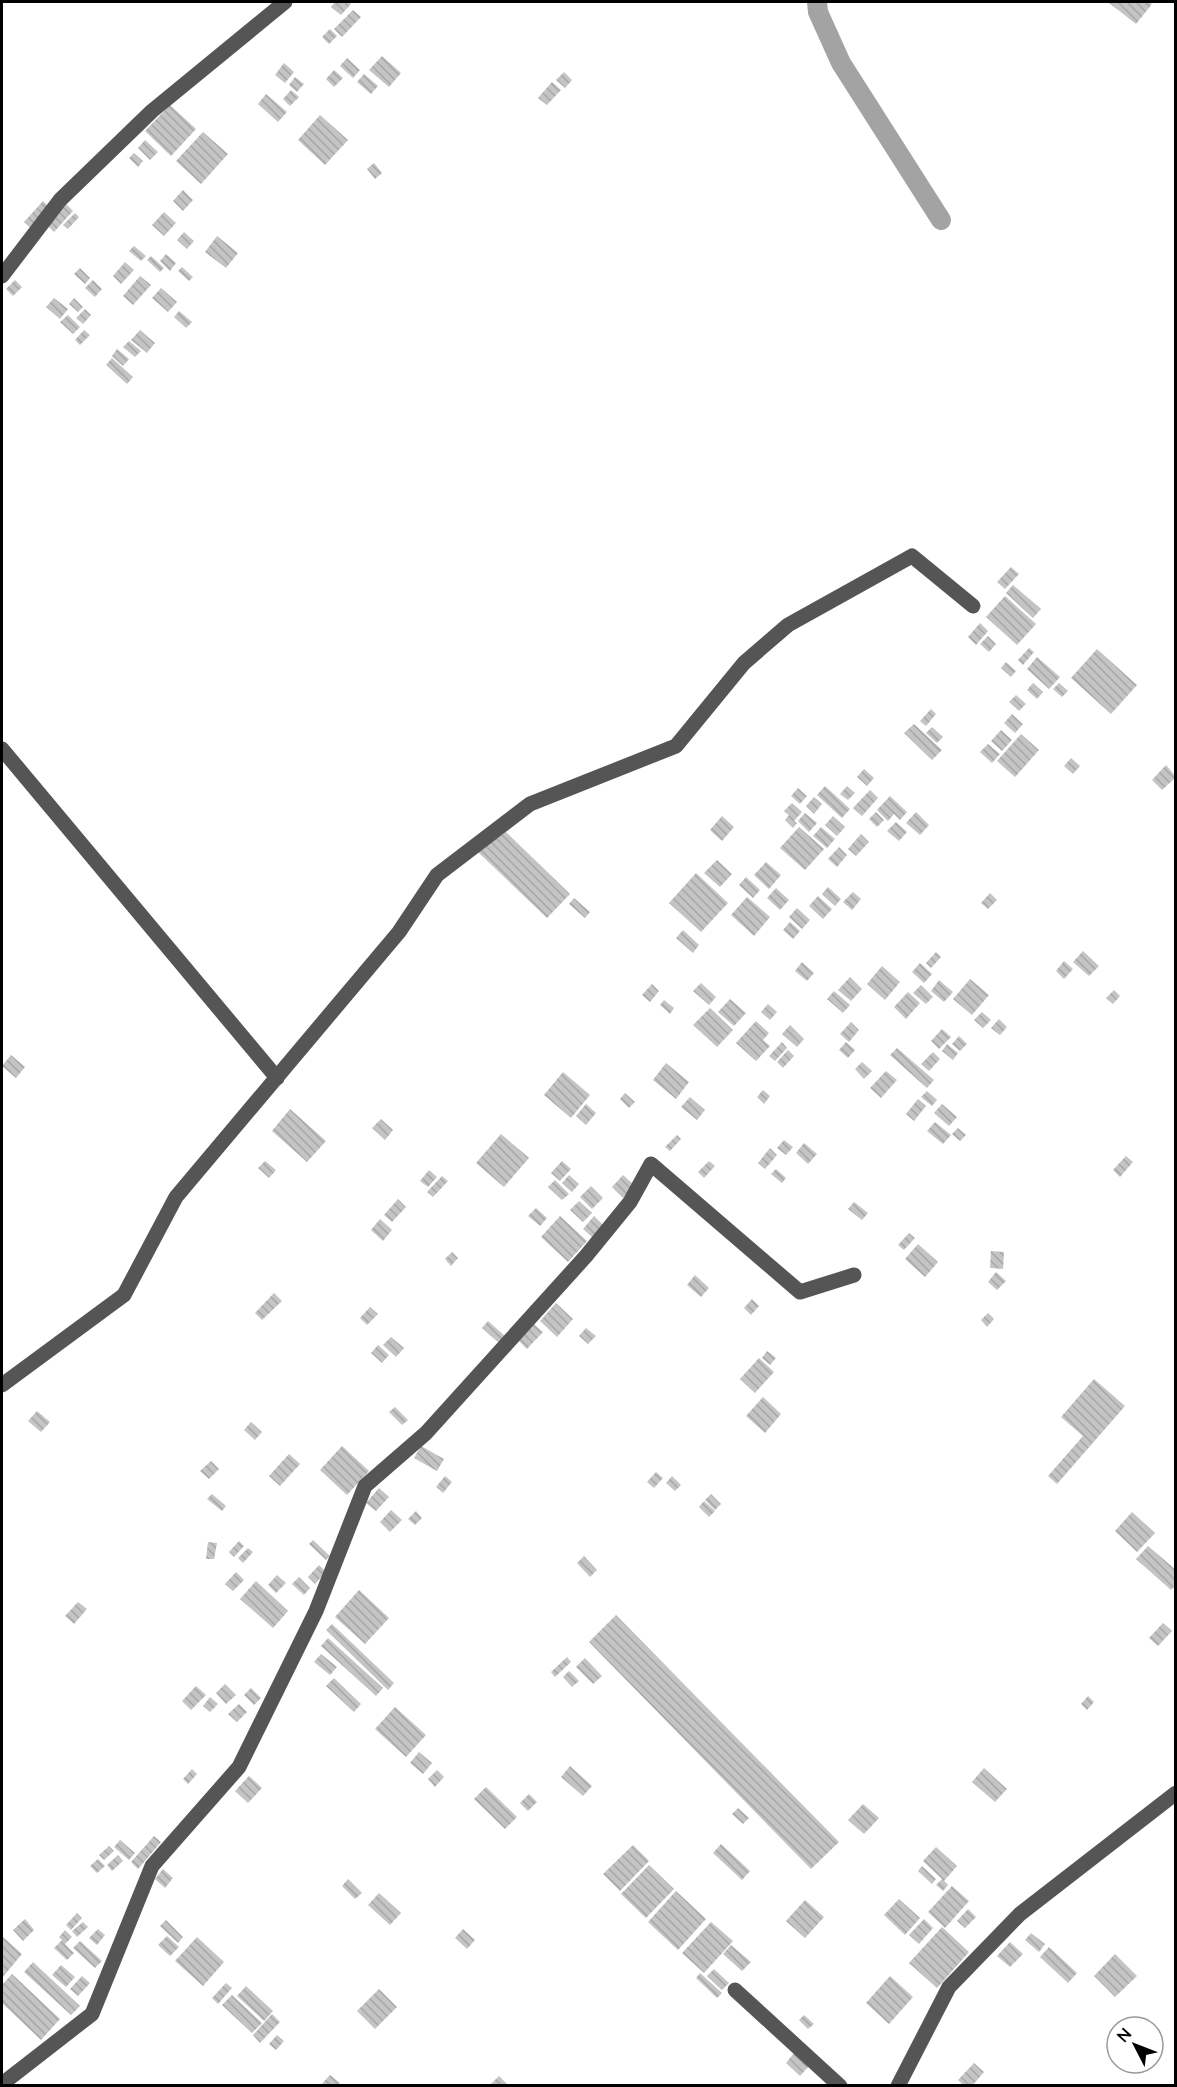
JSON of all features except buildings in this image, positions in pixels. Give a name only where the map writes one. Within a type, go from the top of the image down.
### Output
[{"type":"street","points":[[2,276],[60,200],[152,111],[285,2]]},
{"type":"street","points":[[2,1385],[124,1295],[176,1197],[399,932],[437,875],[530,804],[676,746],[744,663],[788,625],[912,556],[973,606]]},
{"type":"street","points":[[2,749],[277,1078]]},
{"type":"street","points":[[2,2085],[92,2014],[152,1866],[239,1767],[316,1611],[365,1486],[426,1433],[586,1256],[630,1202],[651,1164],[800,1292],[855,1275]]},
{"type":"street","points":[[898,2085],[949,1988],[957,1979],[1020,1914],[1176,1793]]},
{"type":"street","points":[[735,1990],[840,2085]]},
{"type":"waterway","points":[[817,2],[818,12],[841,63],[941,220]]}]
